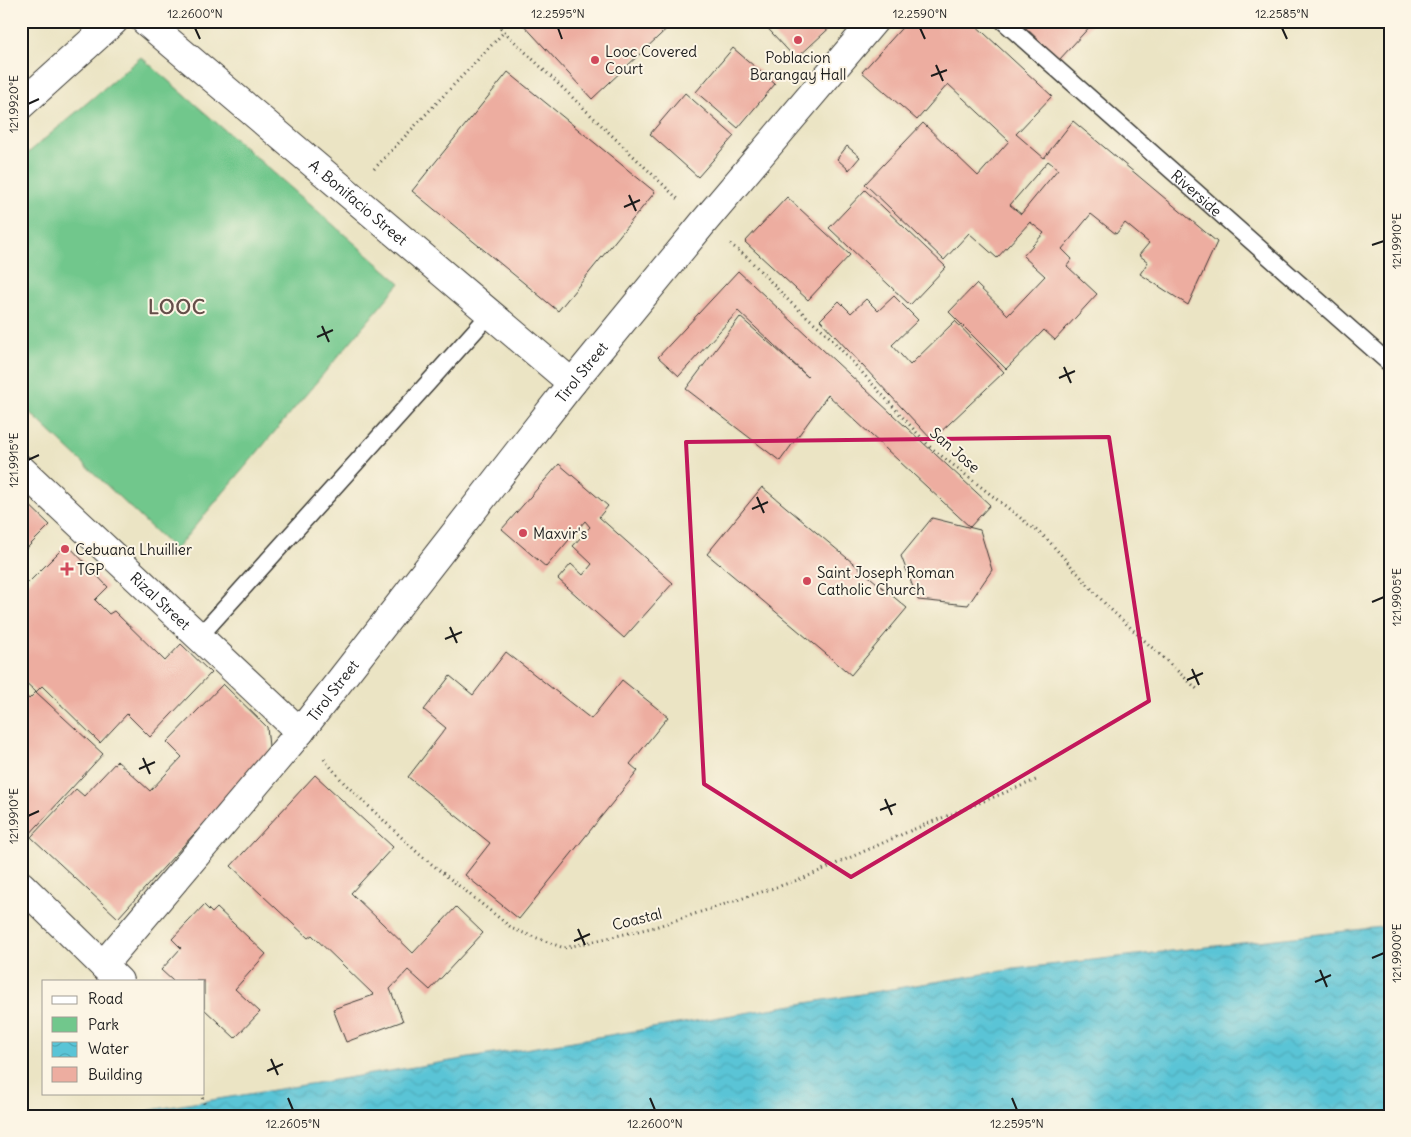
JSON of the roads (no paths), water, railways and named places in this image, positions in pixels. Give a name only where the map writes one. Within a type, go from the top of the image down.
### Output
[{"type":"street","points":[[21,105],[114,21]]},
{"type":"street","name":"A. Bonifacio Street","points":[[145,21],[572,383]]},
{"type":"street","name":"Tirol Street","points":[[111,973],[572,383],[703,223],[874,21]]},
{"type":"street","name":"Rizal Street","points":[[21,469],[198,638],[300,732]]},
{"type":"street","points":[[21,885],[111,973]]},
{"type":"lane","name":"Riverside","points":[[1002,21],[1390,364]]},
{"type":"lane","points":[[198,638],[491,313]]},
{"type":"water","points":[[1390,926],[1390,1116],[129,1116],[151,1110],[1014,969]]},
{"type":"place","name":"Poblacion Barangay Hall","points":[[798,40]]},
{"type":"place","name":"Looc Covered Court","points":[[595,60]]},
{"type":"place","name":"Maxvir's","points":[[523,533]]},
{"type":"place","name":"Cebuana Lhuillier","points":[[65,549]]},
{"type":"place","name":"TGP","points":[[67,569]]},
{"type":"place","name":"Saint Joseph Roman Catholic Church","points":[[807,581]]},
{"type":"district","name":"LOOC","points":[[177,306]]}]
